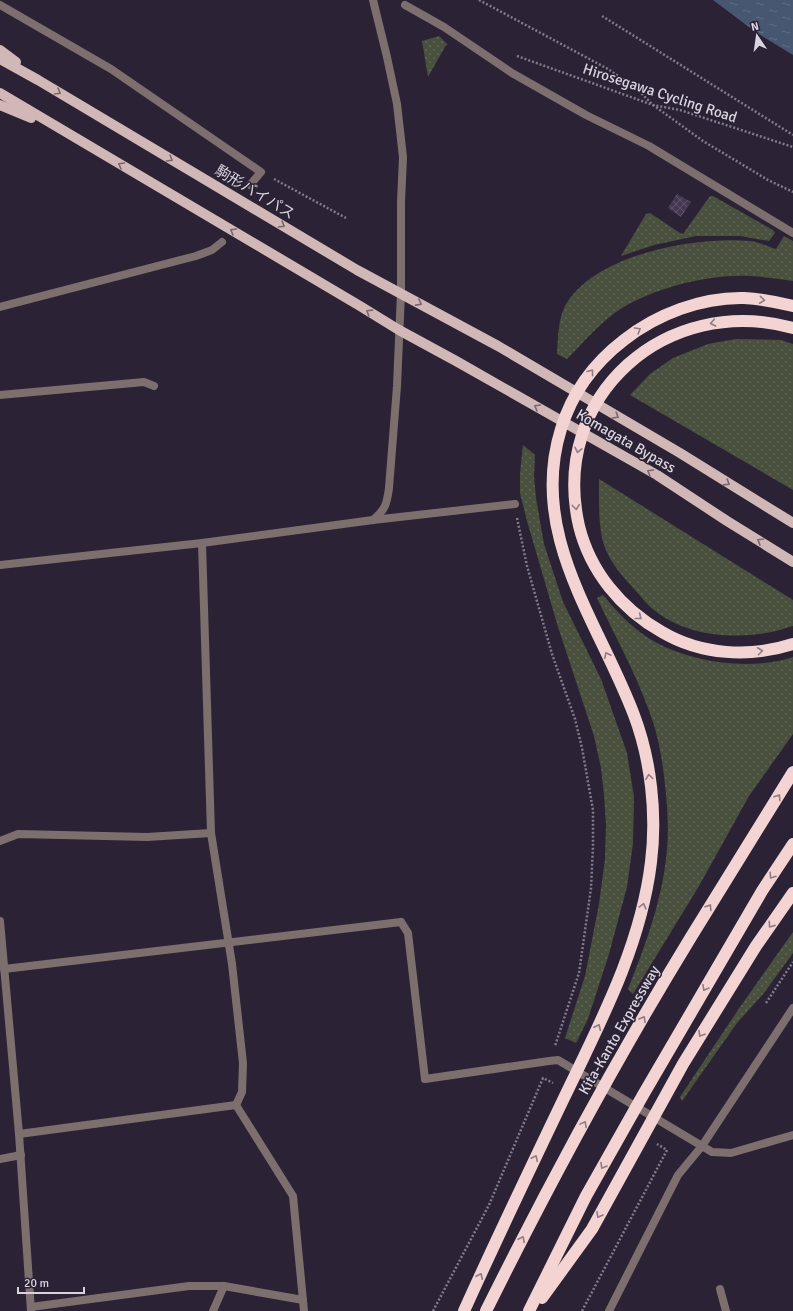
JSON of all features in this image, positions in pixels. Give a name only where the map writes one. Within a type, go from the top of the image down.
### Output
[{"type":"highway","points":[[464,1311],[508,1214],[611,999],[631,948],[645,901],[651,861],[654,825],[646,755],[635,718],[619,679],[577,591],[565,559],[557,530],[553,509],[552,486],[554,458],[565,418],[583,382],[607,353],[633,332],[659,317],[686,307],[713,301],[742,298],[772,301],[793,306]]},
{"type":"highway","points":[[793,328],[782,325],[749,321],[722,322],[696,327],[673,335],[648,349],[624,368],[611,381],[592,412],[578,447],[574,490],[576,512],[583,540],[593,564],[610,590],[629,609],[649,625],[673,639],[700,648],[730,653],[758,652],[793,644]]},
{"type":"highway","name":"Kita-Kanto Expressway","points":[[486,1311],[523,1236],[609,1077],[691,937],[793,772]]},
{"type":"highway","points":[[529,1311],[586,1196],[643,1095],[762,891],[793,844]]},
{"type":"highway","points":[[533,1311],[592,1229],[683,1064],[756,946],[793,893]]},
{"type":"main road","points":[[0,50],[38,80]]},
{"type":"main road","name":"駒形バイパス","points":[[0,59],[38,80],[344,262],[498,346],[680,453],[793,524]]},
{"type":"main road","points":[[0,93],[399,330],[462,364],[657,475],[793,562]]},
{"type":"main road","points":[[0,105],[61,130]]},
{"type":"street","points":[[373,0],[387,57],[396,104],[403,157],[401,202],[401,293],[397,386],[388,495],[387,503],[381,513],[373,520]]},
{"type":"street","points":[[0,5],[111,69],[261,172],[250,185]]},
{"type":"street","points":[[405,5],[444,27],[512,73],[586,115],[649,146],[793,233]]},
{"type":"street","points":[[0,307],[196,256],[212,250],[222,242]]},
{"type":"street","points":[[0,395],[144,382],[154,386]]},
{"type":"street","points":[[0,565],[202,543],[373,520],[515,504]]},
{"type":"street","points":[[202,543],[211,833],[227,925],[243,1063],[242,1092],[236,1105]]},
{"type":"street","points":[[0,841],[18,834],[147,837],[211,833]]},
{"type":"street","points":[[0,921],[2,970],[21,1154],[31,1309],[189,1286],[224,1286],[303,1300]]},
{"type":"street","points":[[2,970],[401,922],[408,932],[425,1079],[558,1060],[712,1152],[731,1153],[793,1136]]},
{"type":"street","points":[[609,1311],[678,1175],[702,1146],[793,1008]]},
{"type":"street","points":[[19,1134],[236,1105]]},
{"type":"street","points":[[236,1105],[293,1196],[304,1311]]},
{"type":"street","points":[[0,1159],[21,1154]]},
{"type":"street","points":[[213,1311],[224,1286]]},
{"type":"street","points":[[720,1289],[726,1311]]},
{"type":"path","points":[[479,0],[608,69],[636,88],[653,105],[703,141],[768,180],[793,192]]},
{"type":"path","points":[[602,16],[793,135]]},
{"type":"path","name":"Hirosegawa Cycling Road","points":[[513,55],[653,105],[680,110],[793,148]]},
{"type":"path","points":[[261,172],[346,218]]},
{"type":"path","points":[[515,504],[527,566],[552,654],[575,719],[582,748],[593,810],[591,888],[578,973],[554,1049]]},
{"type":"path","points":[[766,1003],[793,962]]},
{"type":"path","points":[[433,1311],[489,1205],[543,1078]]},
{"type":"green space","points":[[439,36],[448,45],[446,45],[428,77],[422,41]]},
{"type":"green space","points":[[710,196],[713,196],[773,230],[775,233],[769,241],[740,236],[696,236],[654,245],[621,256],[646,214],[650,213],[683,234]]},
{"type":"green space","points":[[784,236],[793,241],[793,281],[756,276],[735,276],[718,277],[684,283],[667,288],[622,308],[600,325],[567,359],[557,354],[560,323],[565,306],[579,288],[599,273],[622,261],[648,252],[702,242],[728,240],[750,241],[776,249]]},
{"type":"green space","points":[[736,339],[781,340],[793,344],[793,490],[630,395],[650,374],[673,358],[708,344]]},
{"type":"green space","points":[[523,445],[535,455],[534,476],[536,498],[544,544],[563,602],[601,679],[627,753],[634,797],[633,843],[627,887],[609,954],[588,1019],[576,1043],[565,1038],[585,976],[599,904],[605,859],[606,824],[604,795],[601,768],[594,736],[558,627],[520,493],[520,473]]},
{"type":"green space","points":[[599,479],[793,600],[793,626],[758,634],[721,635],[685,627],[669,620],[654,610],[646,603],[613,564],[604,545],[600,521]]},
{"type":"green space","points":[[603,595],[621,615],[648,638],[670,649],[687,655],[723,663],[741,664],[759,664],[793,657],[793,734],[749,796],[699,886],[633,994],[628,989],[653,920],[662,885],[668,840],[667,803],[661,757],[654,725],[635,677],[597,598]]},
{"type":"green space","points":[[793,932],[793,953],[764,993],[737,1023],[682,1101],[680,1097],[740,1007]]},
{"type":"water","points":[[713,0],[793,0],[793,55],[757,33]]},
{"type":"building","points":[[677,194],[691,202],[681,217],[668,208]]}]
